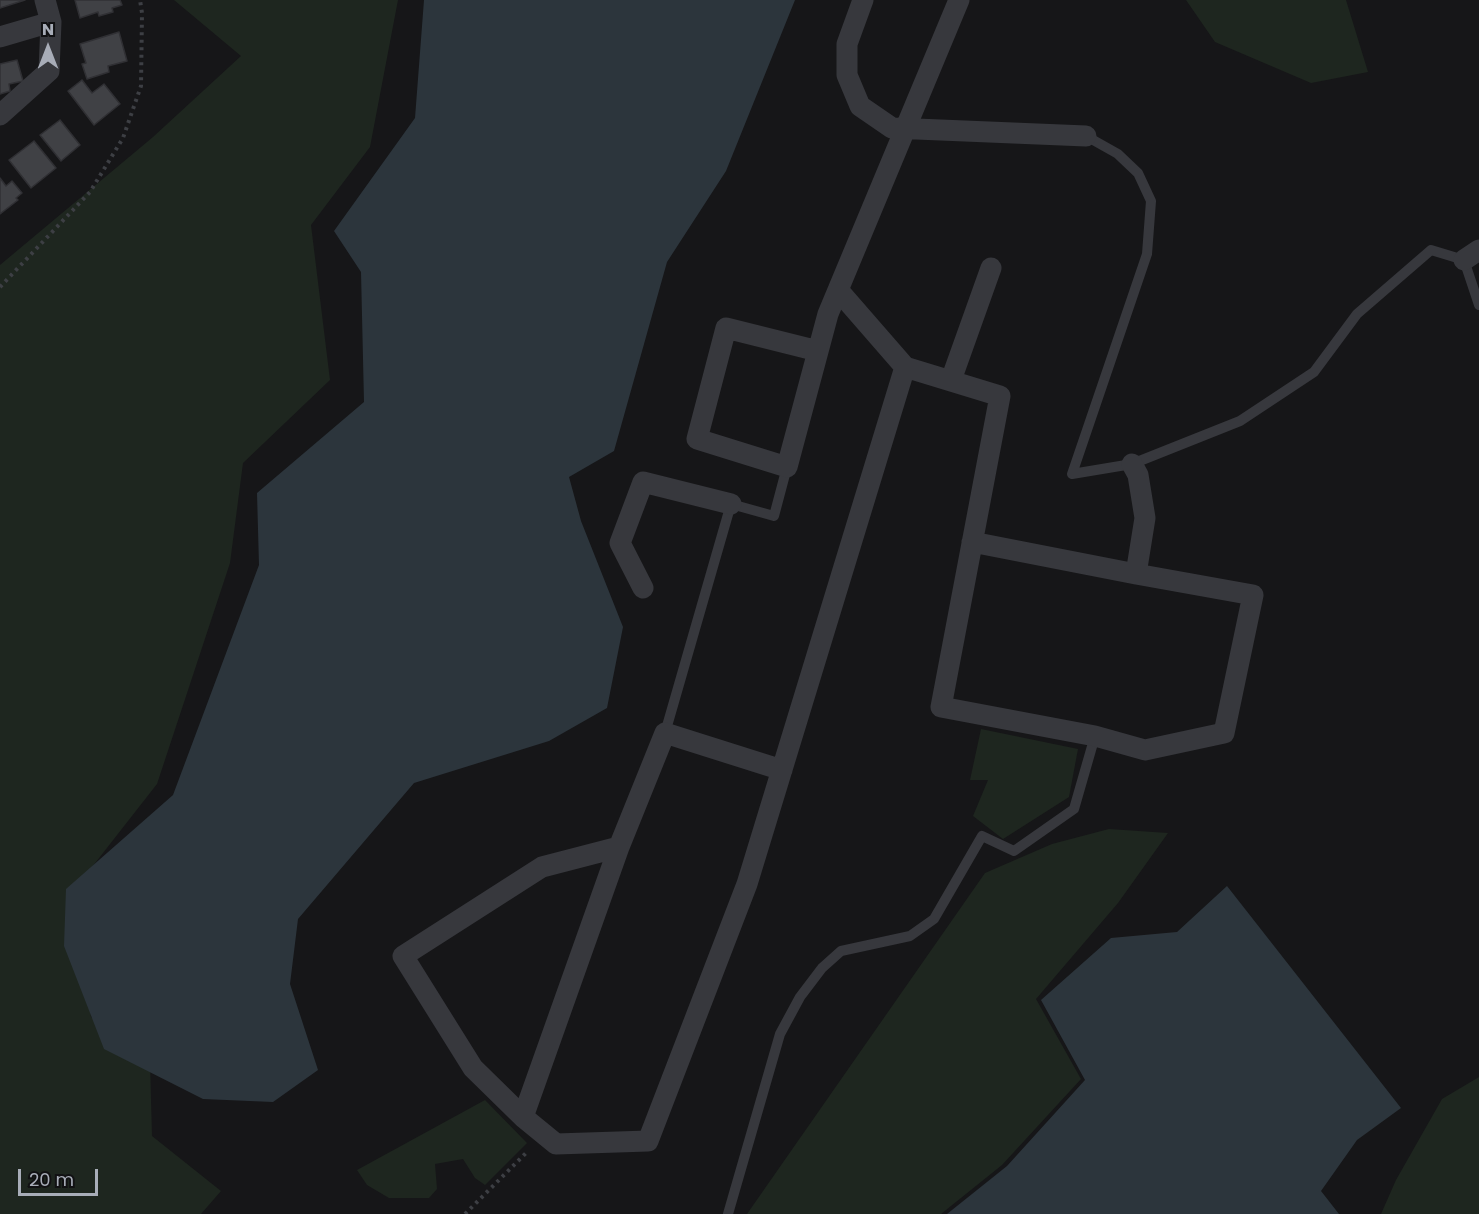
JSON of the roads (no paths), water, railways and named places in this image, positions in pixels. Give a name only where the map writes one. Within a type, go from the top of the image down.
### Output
[{"type":"street","points":[[0,115],[49,71],[51,22],[45,0]]},
{"type":"street","points":[[863,0],[847,44],[847,75],[860,106],[892,128],[1086,136]]},
{"type":"street","points":[[818,351],[726,328],[697,439],[787,467],[828,314],[959,0]]},
{"type":"street","points":[[0,37],[51,22]]},
{"type":"street","points":[[951,380],[991,268]]},
{"type":"street","points":[[838,290],[905,367],[1000,396],[972,542],[941,708],[1095,736],[1145,750],[1224,733],[1253,595],[972,542]]},
{"type":"street","points":[[619,846],[542,867],[403,956],[473,1068],[523,1117],[556,1144],[648,1141],[747,884],[905,367]]},
{"type":"street","points":[[1132,465],[1138,476],[1145,518],[1137,574]]},
{"type":"street","points":[[643,588],[620,543],[643,482],[731,504]]},
{"type":"street","points":[[523,1117],[619,846],[665,733],[782,770]]},
{"type":"lane","points":[[1086,136],[1118,154],[1138,173],[1151,201],[1147,254],[1072,474],[1132,465],[1240,421],[1314,372],[1357,315],[1431,250],[1471,255],[1479,305]]},
{"type":"lane","points":[[665,733],[731,504],[774,516],[787,467]]},
{"type":"lane","points":[[728,1214],[780,1034],[800,996],[822,968],[842,951],[910,936],[934,919],[982,836],[1014,851],[1074,809],[1095,736]]}]
